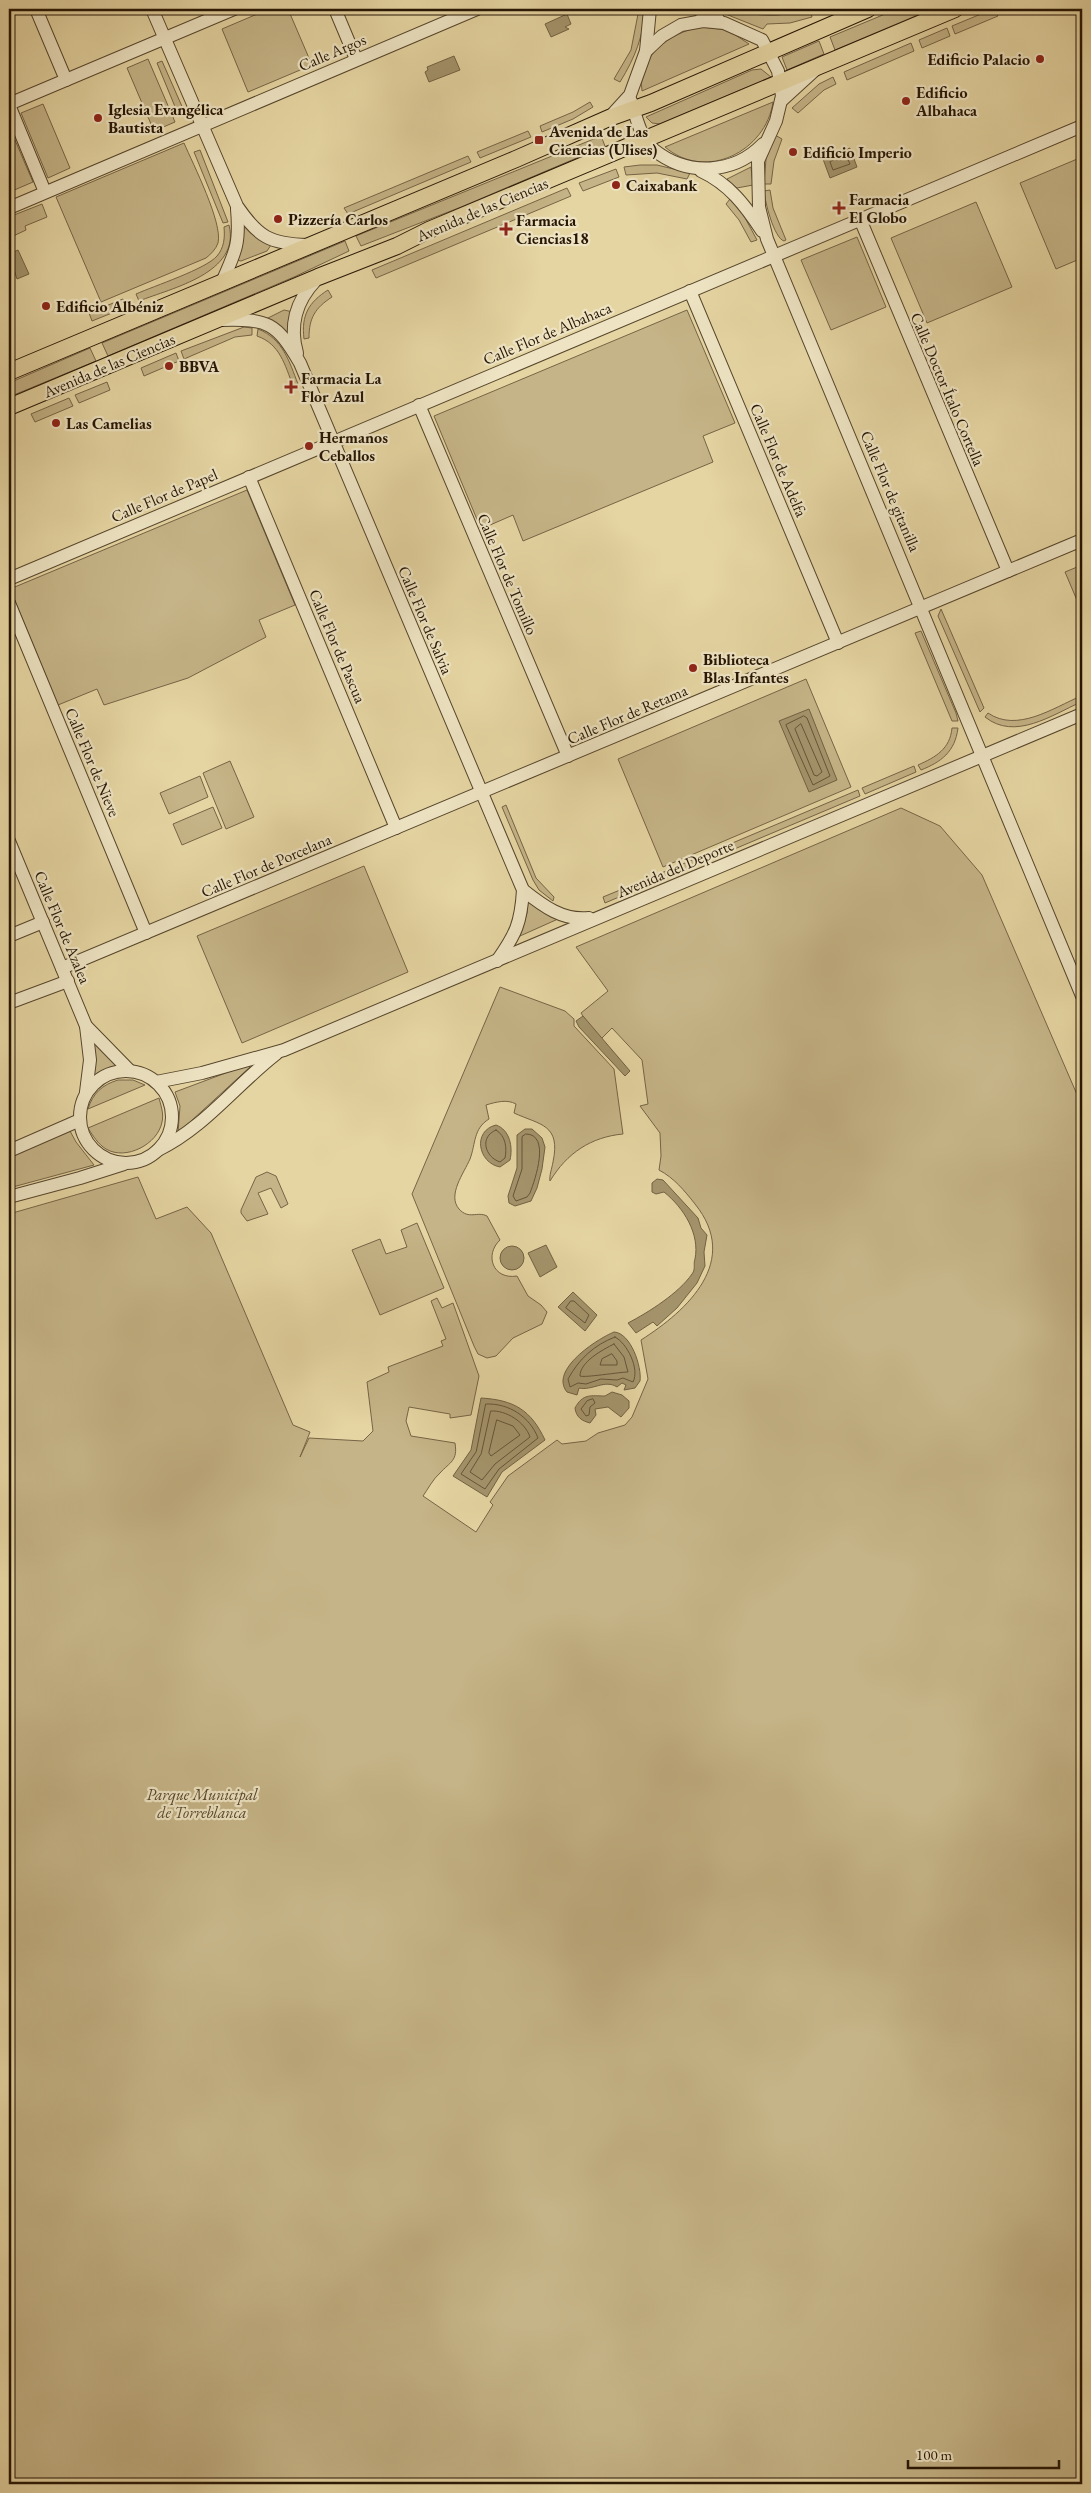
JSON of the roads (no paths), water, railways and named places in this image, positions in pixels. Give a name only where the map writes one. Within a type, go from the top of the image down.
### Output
[{"type":"main road","name":"Avenida de las Ciencias","points":[[9,372],[516,159],[609,118],[632,102],[766,46],[794,40],[868,9]]},
{"type":"main road","name":"Avenida de las Ciencias","points":[[9,407],[318,277],[380,254],[429,230],[618,150],[650,144],[818,66],[955,9]]},
{"type":"street","points":[[36,9],[66,80]]},
{"type":"street","points":[[152,9],[237,206],[250,225],[269,240],[281,244],[310,245]]},
{"type":"street","points":[[46,192],[9,104],[234,9]]},
{"type":"street","points":[[335,9],[356,59]]},
{"type":"street","name":"Calle Argos","points":[[9,208],[477,9]]},
{"type":"street","points":[[650,9],[646,52],[632,102],[638,123],[650,144],[676,162],[709,170],[725,168],[741,162],[765,143]]},
{"type":"street","points":[[697,9],[766,46],[780,83],[781,101],[776,121],[758,161],[757,188],[759,206],[768,239]]},
{"type":"street","points":[[646,52],[662,36],[681,25],[703,21],[724,23]]},
{"type":"street","points":[[781,101],[818,66]]},
{"type":"street","name":"Calle Flor de Albahaca","points":[[333,441],[1082,126]]},
{"type":"street","points":[[690,166],[717,178],[736,195],[768,239]]},
{"type":"street","points":[[222,282],[237,248],[239,236],[237,206]]},
{"type":"street","name":"Calle Doctor Ítalo Cortella","points":[[860,220],[1008,572]]},
{"type":"street","name":"Calle Flor de gitanilla","points":[[768,239],[1082,996]]},
{"type":"street","name":"Calle Flor de Salvia","points":[[318,277],[304,293],[296,313],[295,345],[300,363],[523,890]]},
{"type":"street","name":"Calle Flor de Adelfa","points":[[690,291],[838,643]]},
{"type":"street","name":"Calle Flor de Salvia","points":[[215,320],[246,319],[269,325],[288,343],[300,363]]},
{"type":"street","name":"Calle Flor de Tomillo","points":[[419,405],[568,756]]},
{"type":"street","name":"Calle Flor de Papel","points":[[9,579],[333,441]]},
{"type":"street","name":"Calle Flor de Pascua","points":[[249,477],[396,828]]},
{"type":"street","name":"Calle Flor de Retama","points":[[482,792],[1082,540]]},
{"type":"street","name":"Calle Flor de Nieve","points":[[9,603],[146,933]]},
{"type":"street","name":"Avenida del Deporte","points":[[156,1082],[202,1073],[280,1051],[1082,714]]},
{"type":"street","name":"Calle Flor de Porcelana","points":[[62,968],[482,792]]},
{"type":"street","name":"Calle Flor de Azalea","points":[[9,841],[14,866],[43,922],[86,1026]]},
{"type":"street","points":[[523,890],[545,908],[576,920],[600,918]]},
{"type":"street","points":[[497,961],[515,936],[522,912],[523,890]]},
{"type":"street","points":[[9,936],[43,922]]},
{"type":"street","points":[[9,1003],[68,981]]},
{"type":"street","points":[[86,1026],[130,1071]]},
{"type":"street","points":[[86,1026],[90,1060],[80,1120],[86,1140],[101,1155],[114,1161],[128,1163]]},
{"type":"street","name":"Avenida del Deporte","points":[[154,1152],[179,1140],[252,1073],[280,1051]]},
{"type":"street","points":[[9,1197],[142,1160],[154,1152],[165,1140],[171,1119],[167,1096],[156,1082],[141,1074],[130,1071],[105,1076],[86,1093]]},
{"type":"street","points":[[9,1151],[80,1120]]},
{"type":"water","points":[[567,14],[571,24],[565,27],[569,29],[551,37],[545,24]]},
{"type":"water","points":[[454,56],[460,70],[429,82],[425,72],[428,70],[427,67]]},
{"type":"water","points":[[850,148],[857,167],[830,178],[823,159]]},
{"type":"water","points":[[18,250],[29,274],[17,279],[9,254]]},
{"type":"water","points":[[809,709],[837,780],[809,792],[779,721]]},
{"type":"water","points":[[583,1016],[630,1071],[625,1076],[579,1027],[576,1021]]},
{"type":"water","points":[[496,1125],[505,1131],[511,1145],[510,1160],[500,1167],[487,1160],[481,1147],[483,1134],[488,1128]]},
{"type":"water","points":[[525,1129],[532,1129],[542,1138],[545,1147],[542,1169],[531,1201],[515,1206],[509,1203],[508,1196],[517,1168],[517,1135]]},
{"type":"water","points":[[657,1179],[663,1180],[698,1218],[701,1228],[707,1235],[704,1252],[705,1266],[697,1283],[677,1308],[657,1326],[653,1322],[636,1333],[628,1323],[672,1295],[686,1281],[694,1268],[696,1250],[693,1231],[684,1214],[671,1198],[664,1192],[656,1194],[652,1192],[652,1183]]},
{"type":"water","points":[[546,1245],[557,1267],[540,1277],[528,1253]]},
{"type":"water","points":[[512,1246],[521,1249],[524,1258],[521,1267],[512,1270],[503,1267],[500,1258],[503,1249]]},
{"type":"water","points":[[573,1292],[597,1315],[585,1331],[558,1307]]},
{"type":"water","points":[[614,1332],[626,1338],[637,1360],[640,1381],[635,1388],[624,1390],[626,1385],[622,1383],[617,1387],[608,1384],[579,1388],[577,1395],[567,1392],[563,1383],[564,1374],[569,1365],[587,1348]]},
{"type":"water","points":[[612,1392],[622,1395],[629,1401],[629,1408],[621,1417],[608,1407],[595,1409],[596,1415],[590,1423],[578,1416],[575,1408],[581,1400],[588,1396],[605,1396]]},
{"type":"water","points":[[481,1398],[503,1401],[520,1408],[534,1421],[545,1440],[502,1472],[487,1497],[453,1476],[471,1450]]},
{"type":"place","name":"Edificio Palacio","points":[[1040,59]]},
{"type":"place","name":"Edificio Albahaca","points":[[906,101]]},
{"type":"place","name":"Iglesia Evangélica Bautista","points":[[98,118]]},
{"type":"place","name":"Avenida de Las Ciencias (Ulises)","points":[[539,140]]},
{"type":"place","name":"Edificio Imperio","points":[[793,152]]},
{"type":"place","name":"Caixabank","points":[[616,185]]},
{"type":"place","name":"Farmacia El Globo","points":[[839,208]]},
{"type":"place","name":"Pizzería Carlos","points":[[278,219]]},
{"type":"place","name":"Farmacia Ciencias18","points":[[506,229]]},
{"type":"place","name":"Edificio Albéniz","points":[[46,306]]},
{"type":"place","name":"BBVA","points":[[169,366]]},
{"type":"place","name":"Farmacia La Flor Azul","points":[[291,387]]},
{"type":"place","name":"Las Camelias","points":[[56,423]]},
{"type":"place","name":"Hermanos Ceballos","points":[[309,446]]},
{"type":"place","name":"Biblioteca Blas Infantes","points":[[693,668]]},
{"type":"park label","name":"Parque Municipal de Torreblanca","points":[[202,1803]]}]
